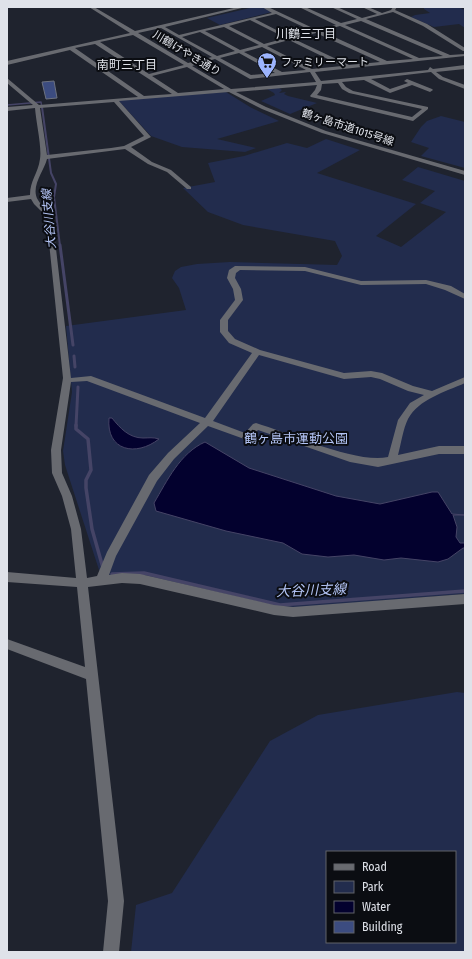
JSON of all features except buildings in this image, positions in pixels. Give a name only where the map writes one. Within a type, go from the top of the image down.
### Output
[{"type":"street","name":"川鶴けやき通り","points":[[91,7],[229,90]]},
{"type":"street","points":[[7,63],[244,7]]},
{"type":"street","points":[[264,7],[386,63]]},
{"type":"street","points":[[301,7],[425,65],[441,78],[465,87]]},
{"type":"street","points":[[333,7],[449,57]]},
{"type":"street","points":[[364,7],[380,14]]},
{"type":"street","points":[[148,76],[394,9],[465,50]]},
{"type":"street","points":[[179,36],[276,13]]},
{"type":"street","points":[[251,19],[348,67]]},
{"type":"street","points":[[224,25],[312,71],[320,83],[318,90],[313,96],[413,119],[426,108],[352,92],[344,88],[339,81]]},
{"type":"street","points":[[162,26],[250,77],[386,63],[465,67]]},
{"type":"street","points":[[201,31],[281,74]]},
{"type":"street","points":[[96,42],[176,94]]},
{"type":"street","points":[[71,48],[142,97]]},
{"type":"street","points":[[7,108],[34,104],[114,100],[365,78],[390,75],[449,57],[465,55]]},
{"type":"street","points":[[390,75],[430,90]]},
{"type":"street","points":[[365,78],[390,91],[413,83]]},
{"type":"street","points":[[7,80],[34,104],[44,157],[33,185],[33,197],[36,203],[44,211],[50,223],[67,378],[56,450],[57,472],[67,496],[76,529],[83,583],[116,902],[111,952]]},
{"type":"street","name":"鶴ヶ島市道1015号線","points":[[229,90],[270,111],[319,130],[465,173]]},
{"type":"street","points":[[44,157],[111,150],[126,147],[148,137],[114,100]]},
{"type":"street","points":[[126,147],[131,148],[150,163],[169,171],[188,188]]},
{"type":"street","points":[[7,200],[33,197]]},
{"type":"street","points":[[433,394],[411,389],[382,376],[371,374],[344,376],[330,373],[257,352],[232,341],[224,332],[224,320],[239,300],[238,290],[231,278],[232,272],[238,268],[305,269],[362,283],[426,282],[448,288],[465,297]]},
{"type":"street","points":[[101,580],[153,478],[171,456],[207,422],[257,352]]},
{"type":"street","points":[[74,380],[88,378],[247,437],[256,426],[350,458],[378,463],[439,450],[465,450]]},
{"type":"street","points":[[392,460],[403,420],[413,406],[433,394],[465,380]]},
{"type":"street","points":[[7,577],[83,583],[122,578],[140,579],[274,610],[293,612],[465,599]]},
{"type":"street","points":[[7,644],[93,676]]},
{"type":"green space","points":[[254,7],[262,7],[272,12],[220,25],[207,18]]},
{"type":"green space","points":[[424,7],[458,7],[465,10],[465,28],[459,24],[434,27],[411,17],[430,13],[424,9]]},
{"type":"green space","points":[[279,88],[282,90],[279,93],[286,92],[284,94],[288,96],[317,103],[290,114],[261,101],[275,95],[267,89]]},
{"type":"green space","points":[[226,92],[250,107],[279,121],[217,139],[256,148],[245,152],[182,147],[151,136],[118,100]]},
{"type":"green space","points":[[441,116],[465,122],[465,168],[421,156],[429,148],[411,142],[427,121]]},
{"type":"green space","name":"鶴ヶ島市運動公園","points":[[326,139],[360,150],[317,173],[416,204],[376,236],[401,247],[446,212],[420,203],[435,191],[402,180],[418,167],[465,181],[465,594],[280,609],[100,573],[65,465],[63,451],[72,392],[66,326],[186,310],[179,288],[172,278],[175,271],[181,267],[197,264],[230,262],[337,265],[342,256],[335,241],[243,225],[208,212],[183,188],[215,182],[208,163],[244,156],[287,143],[307,148]]},
{"type":"green space","points":[[457,692],[465,693],[465,952],[131,952],[136,905],[172,893],[270,741],[318,715]]},
{"type":"water","points":[[109,418],[112,418],[122,429],[133,436],[138,438],[159,439],[150,445],[141,448],[124,448],[117,444],[112,438],[109,429]]},
{"type":"water","points":[[205,442],[249,468],[336,496],[380,504],[432,492],[438,492],[452,514],[465,515],[453,515],[457,527],[456,537],[460,543],[465,543],[465,548],[448,559],[438,562],[401,558],[384,560],[354,555],[328,557],[302,554],[283,543],[226,531],[156,511],[154,503],[175,468],[188,453]]},
{"type":"waterway","name":"大谷川支線","points":[[7,105],[41,102],[42,108]]},
{"type":"waterway","name":"大谷川支線","points":[[42,107],[51,173],[56,184],[54,197],[60,246]]},
{"type":"waterway","name":"大谷川支線","points":[[60,245],[73,345]]},
{"type":"waterway","points":[[74,356],[75,367]]},
{"type":"waterway","points":[[76,426],[78,387]]},
{"type":"waterway","points":[[76,426],[76,429],[88,439],[91,470],[86,480],[86,488],[92,529],[103,568]]},
{"type":"waterway","name":"大谷川支線","points":[[112,574],[144,573],[280,605],[465,591]]},
{"type":"place","name":"ファミリーマート","points":[[267,79]]},
{"type":"district","name":"川鶴三丁目","points":[[306,34]]},
{"type":"district","name":"南町三丁目","points":[[127,65]]}]
